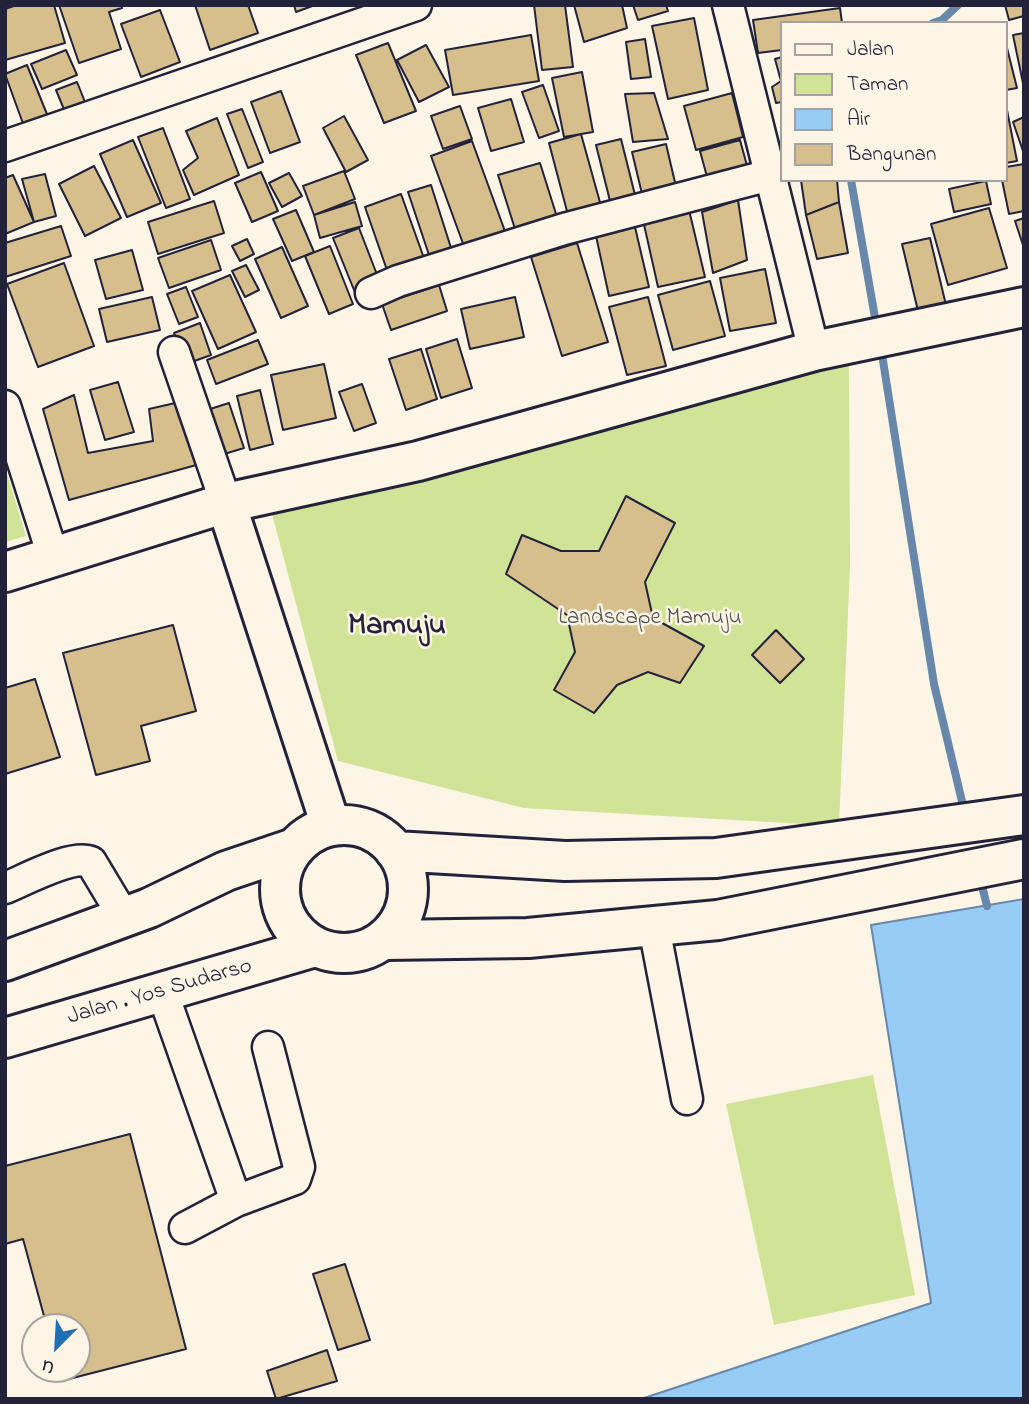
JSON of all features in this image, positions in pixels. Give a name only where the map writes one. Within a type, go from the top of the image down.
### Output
[{"type":"main road","points":[[5,572],[226,503],[418,461],[826,349],[1024,307]]},
{"type":"main road","points":[[226,503],[331,826]]},
{"type":"main road","points":[[396,851],[598,861],[716,858],[885,832],[1024,815]]},
{"type":"main road","points":[[5,961],[186,892],[226,871],[294,848],[317,830],[331,826],[345,825],[373,832],[396,851],[407,877],[407,899],[399,923],[384,940],[365,950],[343,954],[315,947],[292,928],[280,902],[281,873],[294,848]]},
{"type":"main road","points":[[384,940],[602,933],[718,920],[1024,859]]},
{"type":"main road","name":"Jalan . Yos Sudarso","points":[[5,1038],[315,947]]},
{"type":"street","points":[[5,146],[416,5]]},
{"type":"street","points":[[728,5],[770,175],[826,349]]},
{"type":"street","points":[[371,293],[425,272],[564,229],[770,175]]},
{"type":"street","points":[[174,352],[194,417],[226,503]]},
{"type":"street","points":[[5,407],[53,556]]},
{"type":"street","points":[[5,888],[69,862],[86,860],[91,862],[124,917]]},
{"type":"street","points":[[654,927],[687,1099]]},
{"type":"street","points":[[162,991],[236,1201]]},
{"type":"street","points":[[185,1228],[236,1201],[288,1183],[298,1174],[268,1046]]},
{"type":"green space","name":"Landscape Mamuju","points":[[849,364],[850,565],[839,826],[524,808],[338,761],[272,514]]},
{"type":"green space","points":[[5,467],[26,536],[5,542]]},
{"type":"green space","points":[[873,1075],[915,1295],[774,1325],[726,1104]]},
{"type":"water","points":[[1024,899],[1024,1399],[641,1399],[931,1303],[871,925]]},
{"type":"building","points":[[17,5],[54,5],[65,43],[5,60],[5,9]]},
{"type":"building","points":[[59,5],[121,5],[122,8],[109,12],[121,49],[79,63]]},
{"type":"building","points":[[195,5],[248,5],[258,33],[210,50]]},
{"type":"building","points":[[294,5],[315,5],[296,12]]},
{"type":"building","points":[[534,5],[565,5],[573,67],[542,70]]},
{"type":"building","points":[[574,5],[622,5],[627,28],[584,42]]},
{"type":"building","points":[[633,5],[666,5],[668,11],[638,20]]},
{"type":"building","points":[[1005,5],[1024,5],[1024,16],[1009,20]]},
{"type":"building","points":[[840,8],[842,21],[780,21],[780,50],[758,53],[753,20]]},
{"type":"building","points":[[160,10],[180,62],[141,77],[121,24]]},
{"type":"building","points":[[694,18],[708,90],[668,99],[652,26]]},
{"type":"building","points":[[1024,33],[1024,88],[1013,35]]},
{"type":"building","points":[[531,35],[539,81],[453,95],[445,50]]},
{"type":"building","points":[[645,39],[651,77],[631,79],[626,42]]},
{"type":"building","points":[[388,43],[416,111],[384,123],[356,55]]},
{"type":"building","points":[[426,45],[449,87],[419,102],[397,60]]},
{"type":"building","points":[[66,50],[77,75],[42,89],[31,64]]},
{"type":"building","points":[[1008,52],[1017,88],[1008,90]]},
{"type":"building","points":[[780,58],[780,77],[775,59]]},
{"type":"building","points":[[27,65],[49,119],[25,129],[5,74]]},
{"type":"building","points":[[582,72],[593,132],[564,137],[552,78]]},
{"type":"building","points":[[77,82],[89,112],[68,119],[56,90]]},
{"type":"building","points":[[780,82],[780,102],[776,103],[772,87]]},
{"type":"building","points":[[543,85],[559,131],[539,138],[522,92]]},
{"type":"building","points":[[281,91],[300,142],[270,153],[251,102]]},
{"type":"building","points":[[654,93],[668,139],[633,142],[625,94]]},
{"type":"building","points":[[732,93],[743,137],[696,150],[684,106]]},
{"type":"building","points":[[511,99],[524,142],[491,151],[478,108]]},
{"type":"building","points":[[460,106],[472,139],[443,149],[431,116]]},
{"type":"building","points":[[242,109],[263,162],[248,168],[227,114]]},
{"type":"building","points":[[1008,115],[1017,161],[1008,163]]},
{"type":"building","points":[[344,116],[368,160],[346,172],[323,128]]},
{"type":"building","points":[[1024,117],[1024,154],[1013,122]]},
{"type":"building","points":[[217,118],[239,175],[194,195],[183,170],[198,158],[186,131]]},
{"type":"building","points":[[163,128],[190,199],[166,208],[138,137]]},
{"type":"building","points":[[581,134],[601,206],[568,215],[549,143]]},
{"type":"building","points":[[621,139],[636,199],[611,205],[596,145]]},
{"type":"building","points":[[133,140],[161,203],[127,217],[100,154]]},
{"type":"building","points":[[740,140],[749,173],[709,184],[700,151]]},
{"type":"building","points":[[472,141],[506,234],[465,249],[431,156]]},
{"type":"building","points":[[666,144],[677,191],[643,198],[632,152]]},
{"type":"building","points":[[540,163],[557,217],[515,229],[498,175]]},
{"type":"building","points":[[1024,164],[1024,211],[1009,214],[1002,182],[1008,182],[1008,167]]},
{"type":"building","points":[[94,166],[121,218],[85,236],[59,184]]},
{"type":"building","points":[[344,171],[355,199],[314,215],[303,186]]},
{"type":"building","points":[[261,172],[278,211],[252,222],[235,183]]},
{"type":"building","points":[[289,173],[302,196],[282,207],[269,183]]},
{"type":"building","points":[[45,174],[56,216],[34,222],[22,179]]},
{"type":"building","points":[[13,175],[34,222],[5,234],[5,178]]},
{"type":"building","points":[[801,182],[837,182],[839,202],[806,215]]},
{"type":"building","points":[[986,182],[991,204],[954,212],[949,189]]},
{"type":"building","points":[[431,185],[452,251],[430,258],[408,192]]},
{"type":"building","points":[[401,194],[425,261],[388,273],[365,207]]},
{"type":"building","points":[[738,200],[747,260],[713,273],[702,212]]},
{"type":"building","points":[[214,201],[224,233],[158,254],[148,222]]},
{"type":"building","points":[[355,202],[362,226],[320,238],[314,215]]},
{"type":"building","points":[[839,202],[848,253],[817,259],[806,215]]},
{"type":"building","points":[[989,208],[1007,268],[948,285],[931,224]]},
{"type":"building","points":[[296,210],[314,252],[292,261],[273,219]]},
{"type":"building","points":[[689,210],[705,277],[658,287],[643,220]]},
{"type":"building","points":[[1024,218],[1024,248],[1015,221]]},
{"type":"building","points":[[61,226],[71,256],[5,277],[5,243]]},
{"type":"building","points":[[635,227],[649,287],[609,296],[596,236]]},
{"type":"building","points":[[359,228],[381,285],[356,295],[333,238]]},
{"type":"building","points":[[930,238],[946,305],[918,311],[902,244]]},
{"type":"building","points":[[247,239],[254,254],[240,261],[232,246]]},
{"type":"building","points":[[211,240],[221,270],[169,288],[158,258]]},
{"type":"building","points":[[577,243],[608,342],[562,356],[531,257]]},
{"type":"building","points":[[330,246],[353,304],[329,314],[305,256]]},
{"type":"building","points":[[282,247],[308,306],[281,318],[255,259]]},
{"type":"building","points":[[132,250],[143,290],[106,299],[95,260]]},
{"type":"building","points":[[64,263],[94,346],[38,367],[7,284]]},
{"type":"building","points":[[246,265],[259,290],[245,297],[232,271]]},
{"type":"building","points":[[765,269],[776,323],[730,331],[720,278]]},
{"type":"building","points":[[230,275],[256,332],[218,349],[192,291]]},
{"type":"building","points":[[710,281],[725,336],[673,350],[658,295]]},
{"type":"building","points":[[439,285],[447,311],[391,330],[382,304]]},
{"type":"building","points":[[186,287],[198,317],[179,324],[167,294]]},
{"type":"building","points":[[152,297],[160,330],[107,342],[99,309]]},
{"type":"building","points":[[515,297],[524,337],[470,349],[461,309]]},
{"type":"building","points":[[648,297],[666,366],[627,375],[609,307]]},
{"type":"building","points":[[200,323],[211,355],[186,364],[174,333]]},
{"type":"building","points":[[457,339],[472,388],[441,398],[426,349]]},
{"type":"building","points":[[258,340],[268,364],[216,384],[207,360]]},
{"type":"building","points":[[421,349],[437,399],[406,410],[389,359]]},
{"type":"building","points":[[324,364],[336,418],[283,430],[271,375]]},
{"type":"building","points":[[118,382],[134,432],[105,440],[90,390]]},
{"type":"building","points":[[362,384],[376,423],[354,431],[339,392]]},
{"type":"building","points":[[260,390],[273,444],[250,450],[237,396]]},
{"type":"building","points":[[74,395],[88,453],[153,441],[149,409],[184,401],[200,464],[69,500],[43,409]]},
{"type":"building","points":[[229,403],[244,448],[221,455],[207,410]]},
{"type":"building","points":[[626,496],[675,523],[645,582],[653,618],[704,646],[680,683],[648,672],[617,685],[594,713],[554,690],[575,652],[567,615],[506,574],[522,535],[561,551],[599,551]]},
{"type":"building","points":[[173,625],[196,711],[141,726],[150,761],[96,775],[63,653]]},
{"type":"building","points":[[776,630],[804,659],[780,683],[752,655]]},
{"type":"building","points":[[35,679],[60,757],[5,774],[5,688]]},
{"type":"building","points":[[130,1134],[186,1349],[91,1373],[91,1313],[43,1313],[23,1239],[5,1244],[5,1166]]},
{"type":"building","points":[[345,1264],[370,1340],[338,1350],[313,1274]]},
{"type":"building","points":[[327,1350],[337,1381],[276,1399],[267,1371]]},
{"type":"waterway","points":[[939,21],[958,5]]},
{"type":"waterway","points":[[851,182],[877,329]]},
{"type":"waterway","points":[[881,348],[934,684],[965,814]]},
{"type":"waterway","points":[[980,878],[987,906]]},
{"type":"district","name":"Mamuju","points":[[397,628]]}]
